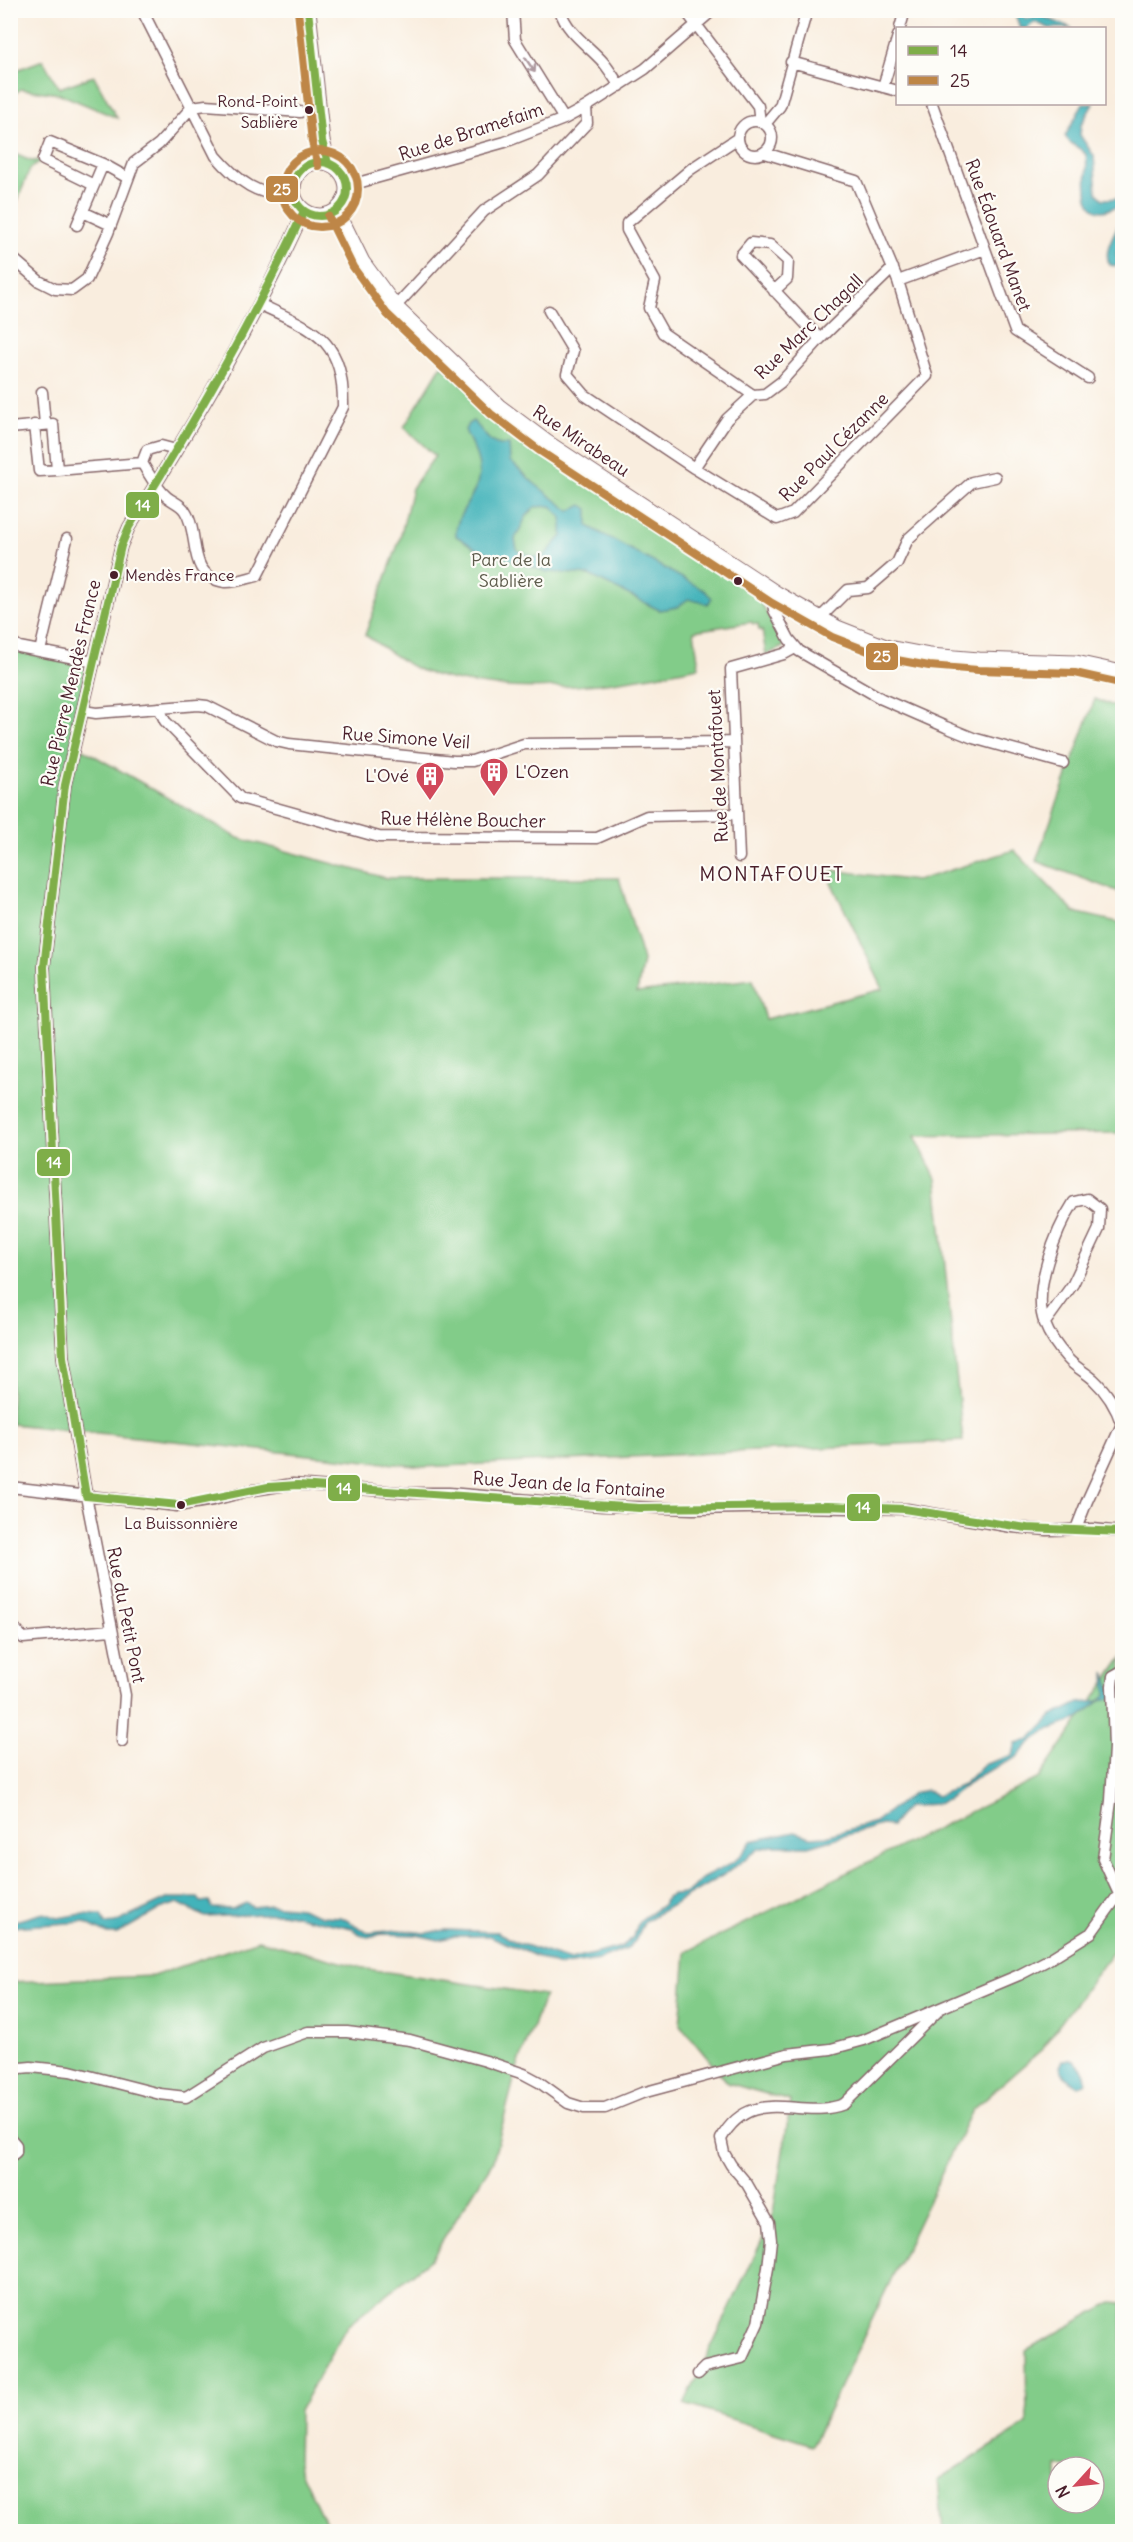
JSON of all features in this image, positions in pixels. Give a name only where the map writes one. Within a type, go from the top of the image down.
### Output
[{"type":"main road","points":[[308,10],[322,141],[328,163]]},
{"type":"main road","points":[[328,163],[341,171],[348,186],[345,200],[337,211],[320,217],[304,211],[293,194],[293,185],[302,169],[310,164],[328,163]]},
{"type":"main road","name":"Rue Mirabeau","points":[[337,211],[362,262],[498,406],[546,442],[777,594],[861,638],[888,648],[930,656],[980,660],[1076,663],[1122,673]]},
{"type":"street","points":[[142,10],[216,156],[234,176],[253,189],[282,195],[293,194]]},
{"type":"street","points":[[513,10],[515,40],[564,118]]},
{"type":"street","points":[[560,10],[562,18],[579,40],[603,62],[620,86]]},
{"type":"street","points":[[684,10],[758,106],[763,123],[772,133],[771,144],[765,153],[756,156],[747,154],[740,147],[738,138],[741,128],[750,122],[763,123],[780,106],[807,10]]},
{"type":"street","name":"Rue de Bramefaim","points":[[348,186],[505,142],[564,118],[620,86],[696,27],[713,10]]},
{"type":"street","points":[[900,27],[904,10]]},
{"type":"street","points":[[883,87],[896,40]]},
{"type":"street","points":[[791,62],[896,91]]},
{"type":"street","points":[[10,256],[39,280],[55,289],[72,290],[87,279],[111,225],[134,163],[159,144],[192,107],[206,105],[300,112]]},
{"type":"street","name":"Rue Édouard Manet","points":[[932,105],[1015,331],[1088,378]]},
{"type":"street","points":[[401,302],[484,211],[538,175],[586,123],[586,107]]},
{"type":"street","name":"Rue Marc Chagall","points":[[738,138],[691,169],[627,223],[627,230],[655,281],[649,308],[663,333],[753,395],[765,394],[781,382],[820,339],[893,268]]},
{"type":"street","points":[[94,185],[43,160],[50,142],[103,164],[129,178]]},
{"type":"street","name":"Rue Paul Cézanne","points":[[549,311],[573,351],[567,374],[585,395],[694,468],[777,519],[793,513],[927,376],[898,281],[856,181],[765,153]]},
{"type":"street","points":[[77,225],[103,164]]},
{"type":"street","name":"Rue Pierre Mendès France","points":[[86,1496],[63,1357],[44,967],[64,785],[84,711],[121,546],[129,527],[156,485],[259,304],[304,211]]},
{"type":"street","points":[[83,212],[111,225]]},
{"type":"street","points":[[774,291],[787,279],[788,261],[770,245],[751,243],[741,255],[774,291],[820,339]]},
{"type":"street","points":[[898,281],[985,249]]},
{"type":"street","points":[[142,463],[166,496],[183,508],[191,522],[196,559],[207,575],[226,583],[257,576],[343,407],[344,383],[331,346],[306,326],[259,304]]},
{"type":"street","points":[[42,392],[39,471],[142,463]]},
{"type":"street","points":[[694,468],[727,419],[753,395]]},
{"type":"street","points":[[10,428],[53,424],[57,470]]},
{"type":"street","points":[[142,463],[147,450],[161,446],[176,450]]},
{"type":"street","points":[[820,618],[848,590],[868,588],[897,562],[908,539],[972,482],[995,477]]},
{"type":"street","points":[[40,651],[67,539]]},
{"type":"street","points":[[777,594],[773,602],[774,610],[795,648],[882,699],[946,727],[973,738],[1063,763]]},
{"type":"street","points":[[10,640],[19,647],[94,662]]},
{"type":"street","name":"Rue de Montafouet","points":[[739,857],[730,669],[784,654],[795,648]]},
{"type":"street","name":"Rue Simone Veil","points":[[84,711],[96,713],[207,706],[276,741],[289,744],[454,761],[472,761],[524,744],[734,742]]},
{"type":"street","name":"Rue Hélène Boucher","points":[[159,708],[163,718],[240,798],[380,837],[597,838],[646,816],[736,814]]},
{"type":"street","points":[[1044,1323],[1073,1284],[1099,1229],[1100,1209],[1088,1199],[1074,1202],[1064,1218],[1041,1286],[1044,1323],[1068,1360],[1093,1379],[1116,1406],[1122,1425],[1076,1529]]},
{"type":"street","name":"Rue Jean de la Fontaine","points":[[10,1486],[177,1506],[293,1484],[410,1493],[449,1493],[602,1506],[693,1509],[795,1507],[907,1509],[1012,1527],[1122,1532]]},
{"type":"street","name":"Rue du Petit Pont","points":[[86,1496],[125,1695],[122,1741]]},
{"type":"street","points":[[10,1623],[23,1638],[111,1630]]},
{"type":"street","points":[[10,2069],[31,2067],[70,2071],[160,2094],[186,2097],[263,2048],[308,2032],[347,2032],[410,2040],[486,2061],[524,2074],[568,2103],[584,2108],[605,2108],[642,2094],[787,2054],[831,2049],[864,2040],[1019,1975],[1091,1933],[1119,1894],[1103,1858],[1111,1802],[1114,1747],[1113,1676],[1122,1671]]},
{"type":"street","points":[[698,2374],[705,2367],[742,2358],[758,2323],[768,2268],[771,2240],[769,2222],[747,2184],[724,2153],[721,2139],[728,2126],[738,2117],[780,2105],[831,2109],[844,2104],[941,2008]]},
{"type":"street","points":[[10,2138],[16,2145],[16,2152],[10,2157]]},
{"type":"green space","points":[[43,60],[59,88],[94,76],[117,118],[60,94],[21,89],[11,96],[11,72]]},
{"type":"green space","points":[[10,152],[31,161],[43,160],[30,169],[17,202],[11,169]]},
{"type":"green space","name":"Parc de la Sablière","points":[[442,365],[501,419],[529,441],[752,587],[783,642],[783,647],[766,655],[762,630],[759,630],[758,624],[752,622],[694,631],[699,667],[614,682],[529,688],[472,683],[429,673],[415,668],[365,635],[400,539],[412,488],[435,456],[404,427]]},
{"type":"green space","points":[[11,649],[85,666],[79,747],[238,838],[386,878],[619,878],[643,961],[637,993],[753,979],[765,1019],[883,989],[831,882],[832,870],[916,881],[1014,850],[1074,912],[1122,923],[1122,1133],[915,1136],[936,1179],[963,1441],[424,1467],[11,1424]]},
{"type":"green space","points":[[1095,699],[1122,709],[1122,893],[1036,861]]},
{"type":"green space","points":[[1122,1658],[1122,1928],[1118,1945],[1040,2051],[972,2110],[812,2445],[684,2404],[772,2219],[791,2101],[728,2083],[680,2025],[686,1952],[1039,1778]]},
{"type":"green space","points":[[258,1940],[367,1969],[545,1995],[517,2068],[493,2161],[431,2259],[347,2326],[299,2411],[298,2466],[329,2531],[11,2531],[10,1982],[153,1976]]},
{"type":"green space","points":[[1112,2302],[1122,2303],[1122,2531],[943,2531],[938,2480],[1027,2424],[1026,2350]]},
{"type":"water","points":[[1014,11],[1020,11],[1026,19],[1041,16],[1069,27],[1047,27],[1035,22],[1028,27],[1020,27]]},
{"type":"water","points":[[1082,105],[1092,105],[1081,125],[1080,135],[1094,156],[1097,193],[1103,199],[1122,198],[1122,206],[1103,211],[1091,205],[1087,189],[1086,155],[1065,136]]},
{"type":"water","points":[[1122,217],[1122,238],[1116,254],[1122,258],[1122,267],[1110,265],[1107,253]]},
{"type":"water","points":[[473,421],[492,442],[509,445],[510,461],[570,511],[582,505],[588,509],[588,526],[704,590],[712,598],[708,604],[688,599],[678,607],[659,610],[589,575],[548,572],[477,549],[456,536],[458,520],[474,491],[479,475],[477,458],[465,430]],"holes":[[[551,506],[562,518],[562,536],[544,556],[533,557],[517,550],[515,539],[526,517],[535,507]]]},
{"type":"water","points":[[1105,1673],[1114,1695],[1122,1689],[1122,1696],[1100,1701],[1078,1719],[1046,1731],[1016,1758],[980,1775],[947,1800],[907,1807],[891,1826],[881,1825],[809,1846],[772,1846],[759,1849],[725,1874],[645,1921],[635,1941],[626,1949],[599,1960],[558,1966],[490,1936],[455,1936],[439,1940],[417,1935],[382,1934],[368,1937],[360,1935],[352,1928],[282,1913],[205,1917],[178,1903],[160,1909],[117,1934],[108,1934],[83,1922],[11,1927],[11,1922],[44,1913],[58,1918],[82,1914],[101,1915],[105,1924],[115,1923],[169,1898],[198,1898],[201,1902],[209,1901],[213,1908],[232,1909],[246,1903],[253,1907],[271,1905],[300,1908],[322,1916],[341,1917],[369,1933],[398,1930],[426,1933],[445,1930],[497,1932],[518,1943],[570,1960],[621,1947],[634,1937],[637,1926],[643,1918],[663,1905],[666,1898],[686,1893],[702,1878],[731,1863],[741,1855],[751,1841],[795,1832],[811,1837],[826,1836],[875,1822],[913,1793],[927,1790],[937,1796],[963,1785],[983,1765],[1013,1755],[1016,1743],[1029,1740],[1052,1716],[1079,1703],[1099,1701],[1106,1695]]},
{"type":"water","points":[[1063,2060],[1072,2060],[1081,2067],[1086,2077],[1085,2084],[1079,2086],[1065,2077],[1060,2067]]},
{"type":"transit line","name":"14","points":[[308,10],[322,141],[328,163]]},
{"type":"transit line","name":"25","points":[[298,11],[312,142],[318,166]]},
{"type":"transit line","name":"25","points":[[320,151],[334,154],[347,162],[355,175],[358,189],[355,203],[347,216],[334,224],[320,227],[306,224],[293,216],[285,203],[282,189],[285,175],[293,162],[306,154],[320,151]]},
{"type":"transit line","name":"14","points":[[315,162],[325,162],[335,166],[343,174],[347,189],[343,204],[335,212],[325,216],[315,216],[305,212],[297,204],[293,194],[293,184],[297,174],[305,166],[315,162]]},
{"type":"transit line","name":"14","points":[[86,1496],[63,1357],[44,967],[65,785],[121,546],[129,527],[199,411],[243,332],[304,211]]},
{"type":"transit line","name":"25","points":[[328,216],[353,267],[387,314],[491,414],[540,451],[772,603],[832,637],[886,658],[929,666],[978,670],[1075,673],[1120,683]]},
{"type":"transit line","name":"14","points":[[86,1496],[179,1505],[268,1487],[298,1485],[639,1508],[828,1506],[904,1509],[1027,1528],[1122,1532]]},
{"type":"place","name":"Rond-Point Sablière","points":[[309,110]]},
{"type":"place","name":"Mendès France","points":[[114,575]]},
{"type":"place","name":"L'Ozen","points":[[494,798]]},
{"type":"place","name":"L'Ové","points":[[430,802]]},
{"type":"place","name":"La Buissonnière","points":[[181,1505]]},
{"type":"district","name":"MONTAFOUET","points":[[772,874]]}]
